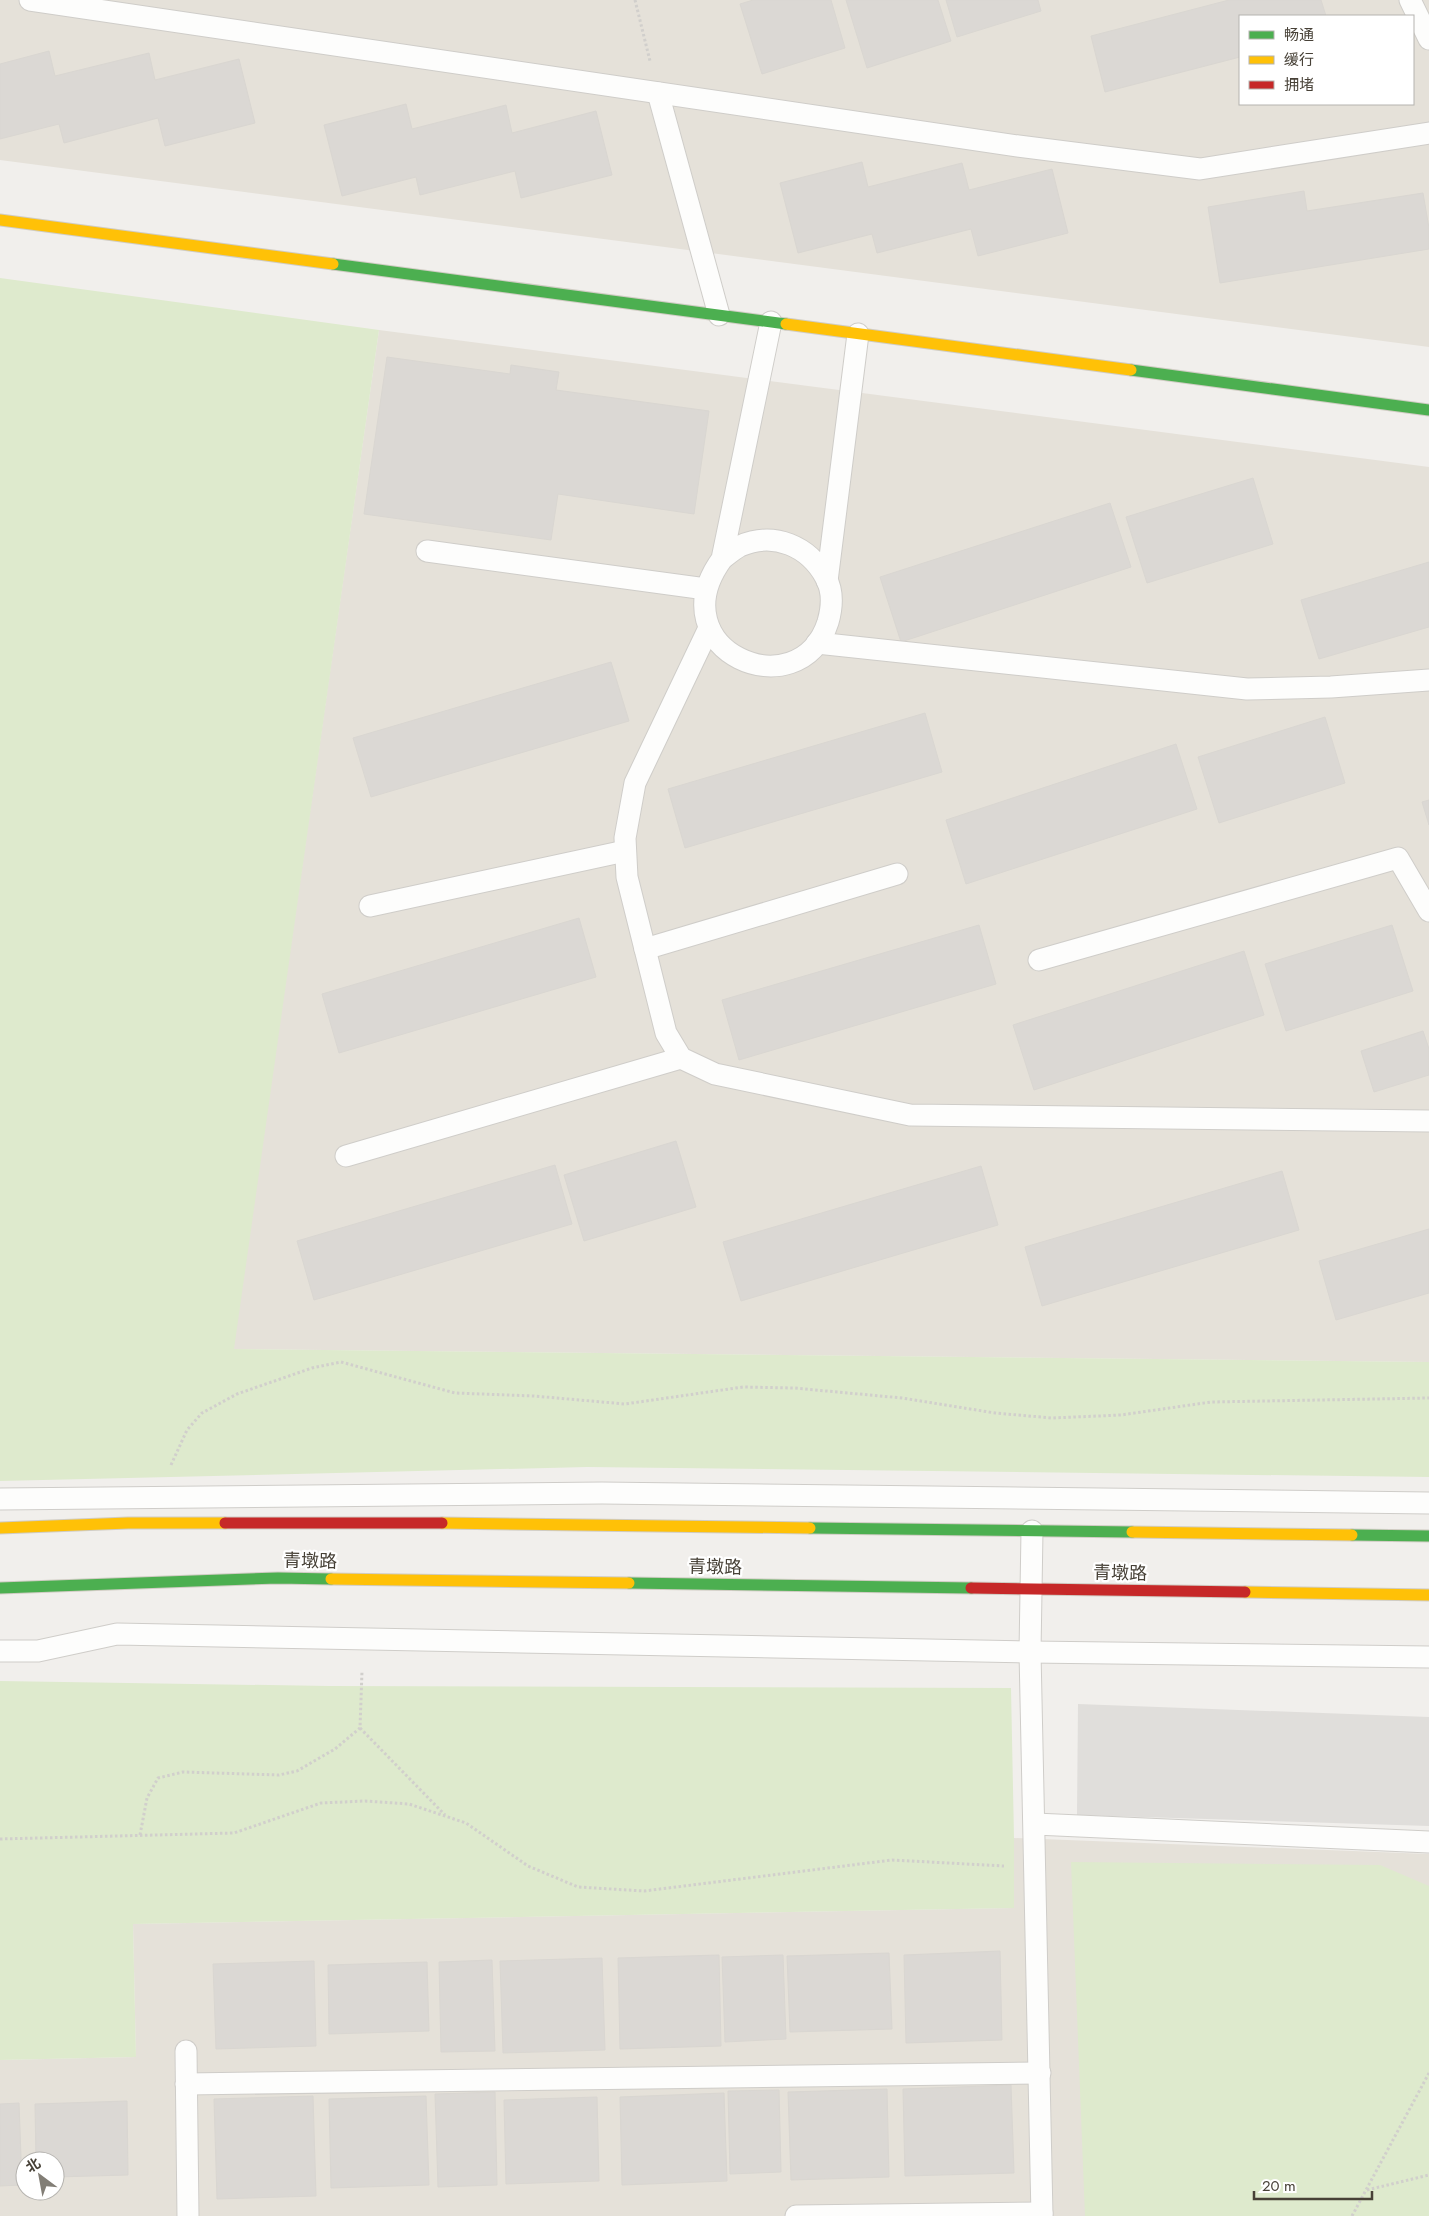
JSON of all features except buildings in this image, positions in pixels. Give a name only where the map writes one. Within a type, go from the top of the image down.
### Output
[{"type":"main road","points":[[0,220],[1429,410]]},
{"type":"main road","points":[[0,1528],[128,1522],[414,1523],[1429,1536]]},
{"type":"main road","name":"青墩路","points":[[0,1588],[278,1578],[1429,1594]]},
{"type":"lane","points":[[30,0],[1008,144],[1200,170],[1429,133]]},
{"type":"lane","points":[[1410,0],[1429,39]]},
{"type":"lane","points":[[658,93],[719,315]]},
{"type":"lane","points":[[722,559],[771,322]]},
{"type":"lane","points":[[827,581],[858,334]]},
{"type":"lane","points":[[759,540],[781,541],[801,548],[817,562],[827,581],[831,597],[831,613],[826,628],[817,643],[804,655],[789,663],[774,666],[759,666],[733,656],[723,648],[709,628],[704,607],[706,589],[712,574],[722,559],[739,547],[759,540]]},
{"type":"lane","points":[[427,551],[706,589]]},
{"type":"lane","points":[[709,628],[635,783],[625,838],[626,877],[666,1033],[681,1058],[715,1074],[910,1115],[1429,1121]]},
{"type":"lane","points":[[817,643],[1247,689],[1331,687],[1429,680]]},
{"type":"lane","points":[[370,906],[625,851]]},
{"type":"lane","points":[[1040,960],[1398,858],[1429,911]]},
{"type":"lane","points":[[645,949],[897,874]]},
{"type":"lane","points":[[346,1156],[681,1058]]},
{"type":"lane","points":[[0,1499],[602,1493],[1429,1503]]},
{"type":"lane","points":[[796,2216],[1042,2214],[1030,1652],[1032,1531]]},
{"type":"lane","points":[[0,1651],[38,1651],[117,1634],[1030,1652],[1429,1657]]},
{"type":"lane","points":[[1035,1824],[1429,1842]]},
{"type":"lane","points":[[186,2051],[188,2216]]},
{"type":"lane","points":[[186,2084],[1040,2073]]},
{"type":"path","points":[[635,0],[658,93]]},
{"type":"path","points":[[156,1498],[188,1430],[202,1413],[237,1394],[312,1368],[341,1362],[455,1393],[534,1396],[625,1404],[743,1387],[794,1388],[902,1398],[995,1413],[1052,1418],[1121,1414],[1211,1402],[1429,1398]]},
{"type":"path","points":[[364,1639],[360,1728],[447,1817]]},
{"type":"path","points":[[140,1835],[146,1798],[158,1778],[183,1772],[279,1776],[297,1771],[335,1749],[360,1728]]},
{"type":"path","points":[[0,1839],[234,1833],[321,1802],[365,1801],[409,1804],[466,1823],[528,1866],[578,1887],[644,1891],[892,1860],[1036,1868]]},
{"type":"path","points":[[1352,2216],[1429,2073]]},
{"type":"path","points":[[1367,2190],[1429,2175]]},
{"type":"shaded area","points":[[0,0],[1429,0],[1429,347],[0,160]]},
{"type":"shaded area","points":[[379,330],[1429,467],[1429,1362],[233,1349]]},
{"type":"shaded area","points":[[1078,1704],[1429,1717],[1429,1826],[1077,1815]]},
{"type":"shaded area","points":[[1014,1838],[1429,1854],[1429,2216],[0,2216],[0,2060],[136,2057],[133,1924],[1013,1908]]},
{"type":"green space","points":[[0,278],[379,330],[234,1349],[1429,1362],[1429,1477],[587,1467],[0,1481]]},
{"type":"green space","points":[[0,1681],[329,1686],[1011,1688],[1014,1908],[133,1924],[136,2057],[0,2060]]},
{"type":"green space","points":[[1071,1862],[1380,1865],[1429,1886],[1429,2216],[1085,2216]]},
{"type":"traffic: fast","points":[[333,264],[786,324]]},
{"type":"traffic: fast","points":[[1131,370],[1429,410]]},
{"type":"traffic: fast","points":[[810,1528],[1132,1532]]},
{"type":"traffic: fast","points":[[1352,1535],[1429,1536]]},
{"type":"traffic: fast","points":[[0,1588],[278,1578],[331,1579]]},
{"type":"traffic: fast","points":[[629,1583],[971,1588]]},
{"type":"traffic: slow","points":[[0,220],[333,264]]},
{"type":"traffic: slow","points":[[786,324],[1131,370]]},
{"type":"traffic: slow","points":[[0,1528],[128,1523],[225,1523]]},
{"type":"traffic: slow","points":[[442,1523],[810,1528]]},
{"type":"traffic: slow","points":[[1132,1532],[1352,1535]]},
{"type":"traffic: slow","points":[[331,1579],[629,1583]]},
{"type":"traffic: slow","points":[[1245,1592],[1429,1595]]},
{"type":"traffic: jam","points":[[225,1523],[442,1523]]},
{"type":"traffic: jam","points":[[971,1588],[1245,1592]]}]
